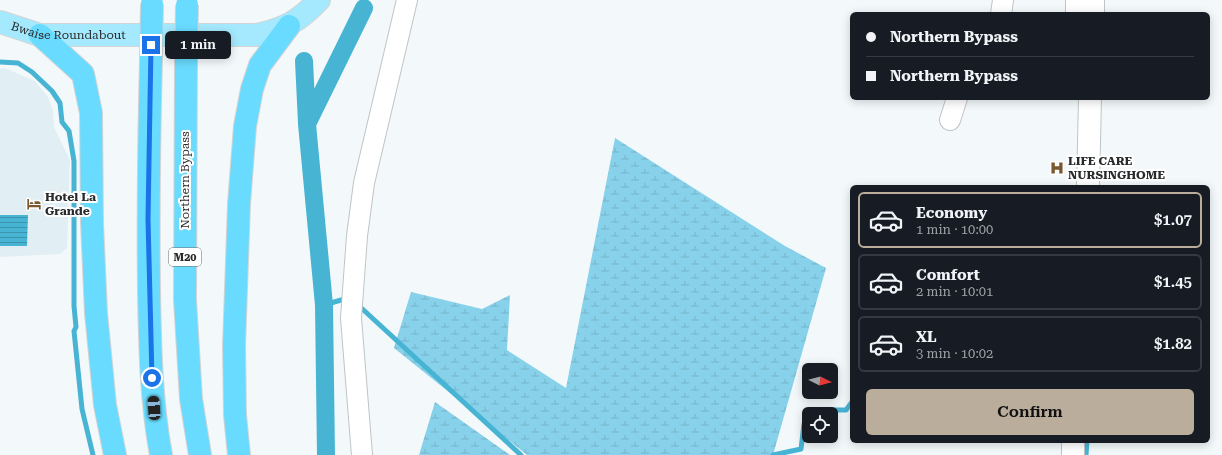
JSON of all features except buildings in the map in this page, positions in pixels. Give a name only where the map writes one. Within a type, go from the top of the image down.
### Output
[{"type":"highway","points":[[152,2],[148,219],[150,348],[155,423],[161,455]]},
{"type":"highway","name":"Northern Bypass","points":[[187,3],[185,300],[191,399],[200,455]]},
{"type":"highway","points":[[239,455],[235,415],[234,346],[239,204],[244,126],[252,88],[260,66],[289,26]]},
{"type":"highway","points":[[40,35],[83,74],[91,113],[92,223],[96,313],[105,405],[115,455]]},
{"type":"main road","name":"Bwaise Roundabout","points":[[0,23],[40,35],[257,35],[289,26],[310,10],[319,0]]},
{"type":"street","points":[[362,455],[351,318],[356,236],[364,182],[407,0]]},
{"type":"street","points":[[1001,12],[1003,0]]},
{"type":"street","points":[[1077,0],[1077,12]]},
{"type":"street","points":[[1093,0],[1093,12]]},
{"type":"street","points":[[950,120],[956,100]]},
{"type":"street","points":[[1075,185],[1076,100]]},
{"type":"street","points":[[1088,185],[1090,100]]},
{"type":"street","points":[[1072,455],[1073,443]]},
{"type":"shaded area","name":"Hotel La Grande","points":[[5,68],[35,81],[48,97],[53,111],[54,127],[70,160],[67,248],[60,254],[0,257],[0,69]]},
{"type":"shaded area","points":[[0,215],[28,215],[27,246],[0,246]]},
{"type":"green space","points":[[615,138],[785,246],[826,268],[773,455],[527,455],[394,348],[411,292],[482,309],[510,295],[507,350],[566,388]]},
{"type":"green space","points":[[435,402],[510,455],[419,455]]},
{"type":"waterway","points":[[326,455],[324,305],[307,124],[364,8]]},
{"type":"waterway","points":[[304,61],[307,123]]},
{"type":"waterway","points":[[0,62],[18,63],[32,72],[52,91],[60,103],[62,122],[69,131],[74,161],[74,306],[76,327],[74,331],[82,409],[93,455]]},
{"type":"waterway","points":[[324,305],[348,298]]},
{"type":"waterway","points":[[357,304],[521,455]]},
{"type":"waterway","points":[[838,410],[846,410],[850,405]]},
{"type":"waterway","points":[[773,455],[801,449],[802,441]]},
{"type":"waterway","points":[[1086,455],[1087,443]]},
{"type":"place","name":"LIFE CARE NURSINGHOME","points":[[1057,168]]},
{"type":"place","name":"Hotel La Grande","points":[[34,204]]},
{"type":"route","points":[[151,45],[148,219],[150,348],[152,378]]}]
